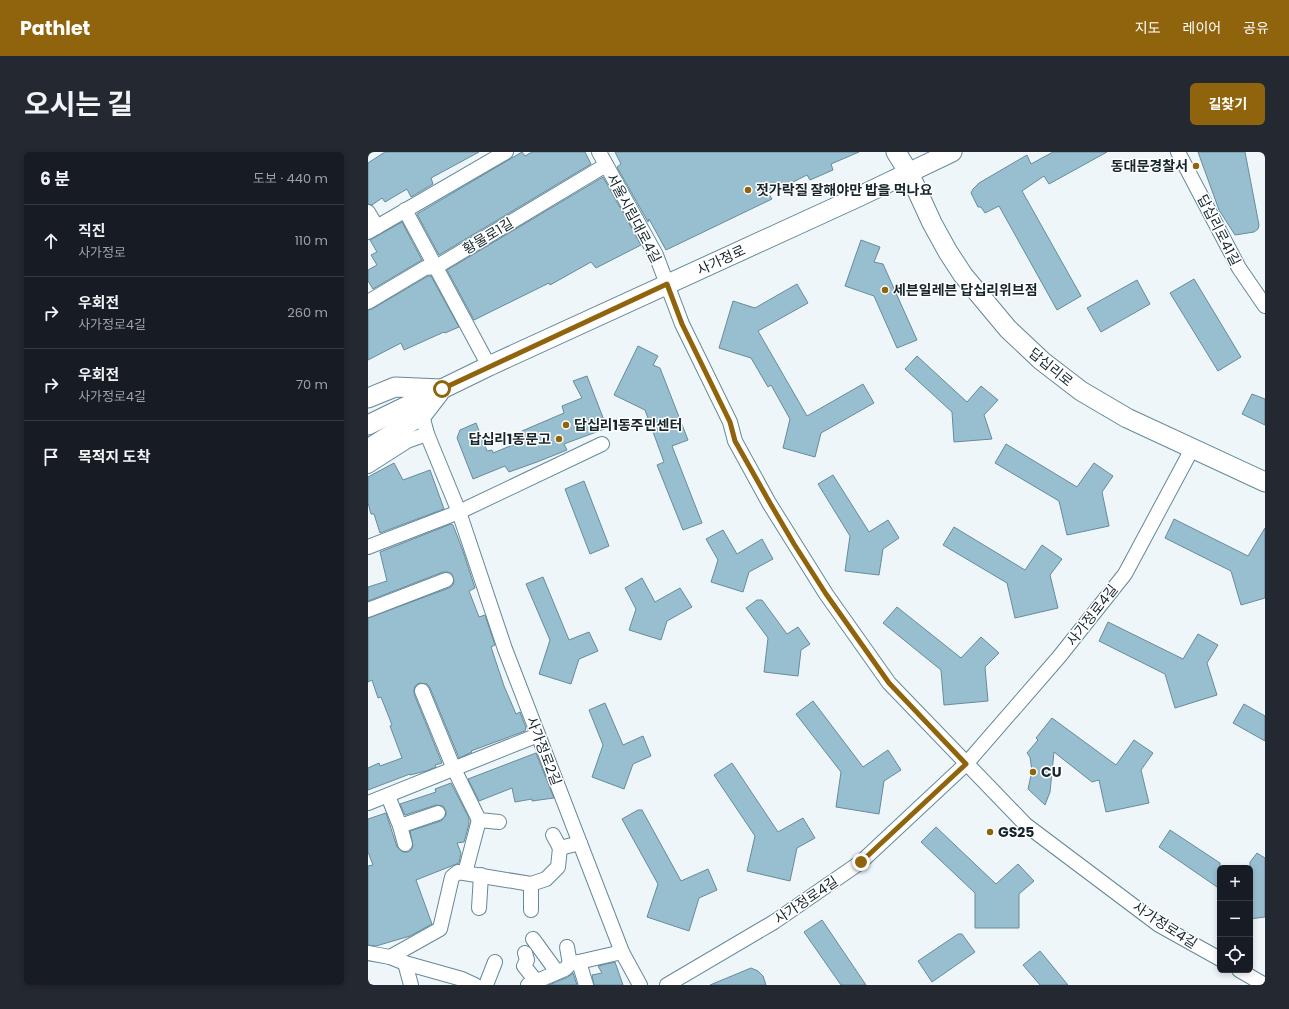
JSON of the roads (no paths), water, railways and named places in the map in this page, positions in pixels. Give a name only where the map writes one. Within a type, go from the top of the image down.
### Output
[{"type":"main road","name":"답십리로","points":[[896,152],[909,173],[932,223],[959,269],[994,312],[1023,344],[1042,361],[1081,391],[1127,418],[1265,482]]},
{"type":"main road","name":"답십리로","points":[[903,152],[909,173]]},
{"type":"main road","name":"사가정로","points":[[368,425],[488,366],[952,152]]},
{"type":"main road","points":[[368,398],[395,387],[442,389]]},
{"type":"main road","points":[[368,449],[422,414],[442,389]]},
{"type":"street","points":[[368,212],[372,229],[506,152]]},
{"type":"street","name":"서울시립대로4길","points":[[599,152],[656,255],[667,284]]},
{"type":"street","name":"답십리로41길","points":[[1178,152],[1238,268],[1265,306]]},
{"type":"street","name":"황물로1길","points":[[368,302],[425,268],[436,268],[606,165]]},
{"type":"street","points":[[406,210],[488,366]]},
{"type":"street","name":"사가정로4길","points":[[667,284],[682,324],[730,422],[735,441],[794,544],[826,594],[889,683],[1026,825],[1159,925],[1217,957]]},
{"type":"street","name":"사가정로2길","points":[[422,414],[427,434],[459,512],[505,649],[622,952],[640,985]]},
{"type":"street","points":[[368,466],[407,441],[427,434]]},
{"type":"street","points":[[368,547],[459,512],[602,444]]},
{"type":"street","name":"사가정로4길","points":[[667,985],[774,922],[861,862],[966,764],[1059,657],[1125,574],[1192,449]]},
{"type":"street","points":[[368,610],[446,580]]},
{"type":"street","points":[[422,691],[454,769],[478,820],[465,873]]},
{"type":"street","points":[[368,803],[538,735]]},
{"type":"street","points":[[388,796],[400,826],[405,844]]},
{"type":"street","points":[[400,826],[438,813]]},
{"type":"street","points":[[478,820],[499,822]]},
{"type":"street","points":[[390,957],[440,929],[452,877],[458,872],[531,884],[546,879],[558,867],[560,848],[553,835]]},
{"type":"street","points":[[560,848],[580,843]]},
{"type":"street","points":[[479,908],[481,876]]},
{"type":"street","points":[[531,884],[531,910]]},
{"type":"street","points":[[533,939],[557,972]]},
{"type":"street","points":[[567,947],[586,985]]},
{"type":"street","points":[[525,953],[528,960],[524,966],[532,983],[565,969],[575,963],[622,952]]},
{"type":"street","points":[[368,953],[390,957],[475,985]]},
{"type":"street","points":[[486,985],[495,962]]},
{"type":"street","points":[[405,963],[411,985]]},
{"type":"street","points":[[1244,973],[1265,985]]},
{"type":"place","name":"동대문경찰서","points":[[1196,166]]},
{"type":"place","name":"젓가락질 잘해야만 밥을 먹나요","points":[[748,190]]},
{"type":"place","name":"세븐일레븐 답십리위브점","points":[[885,290]]},
{"type":"place","name":"답십리1동주민센터","points":[[566,425]]},
{"type":"place","name":"답십리1동문고","points":[[559,439]]},
{"type":"place","name":"CU","points":[[1033,772]]},
{"type":"place","name":"GS25","points":[[990,832]]}]
